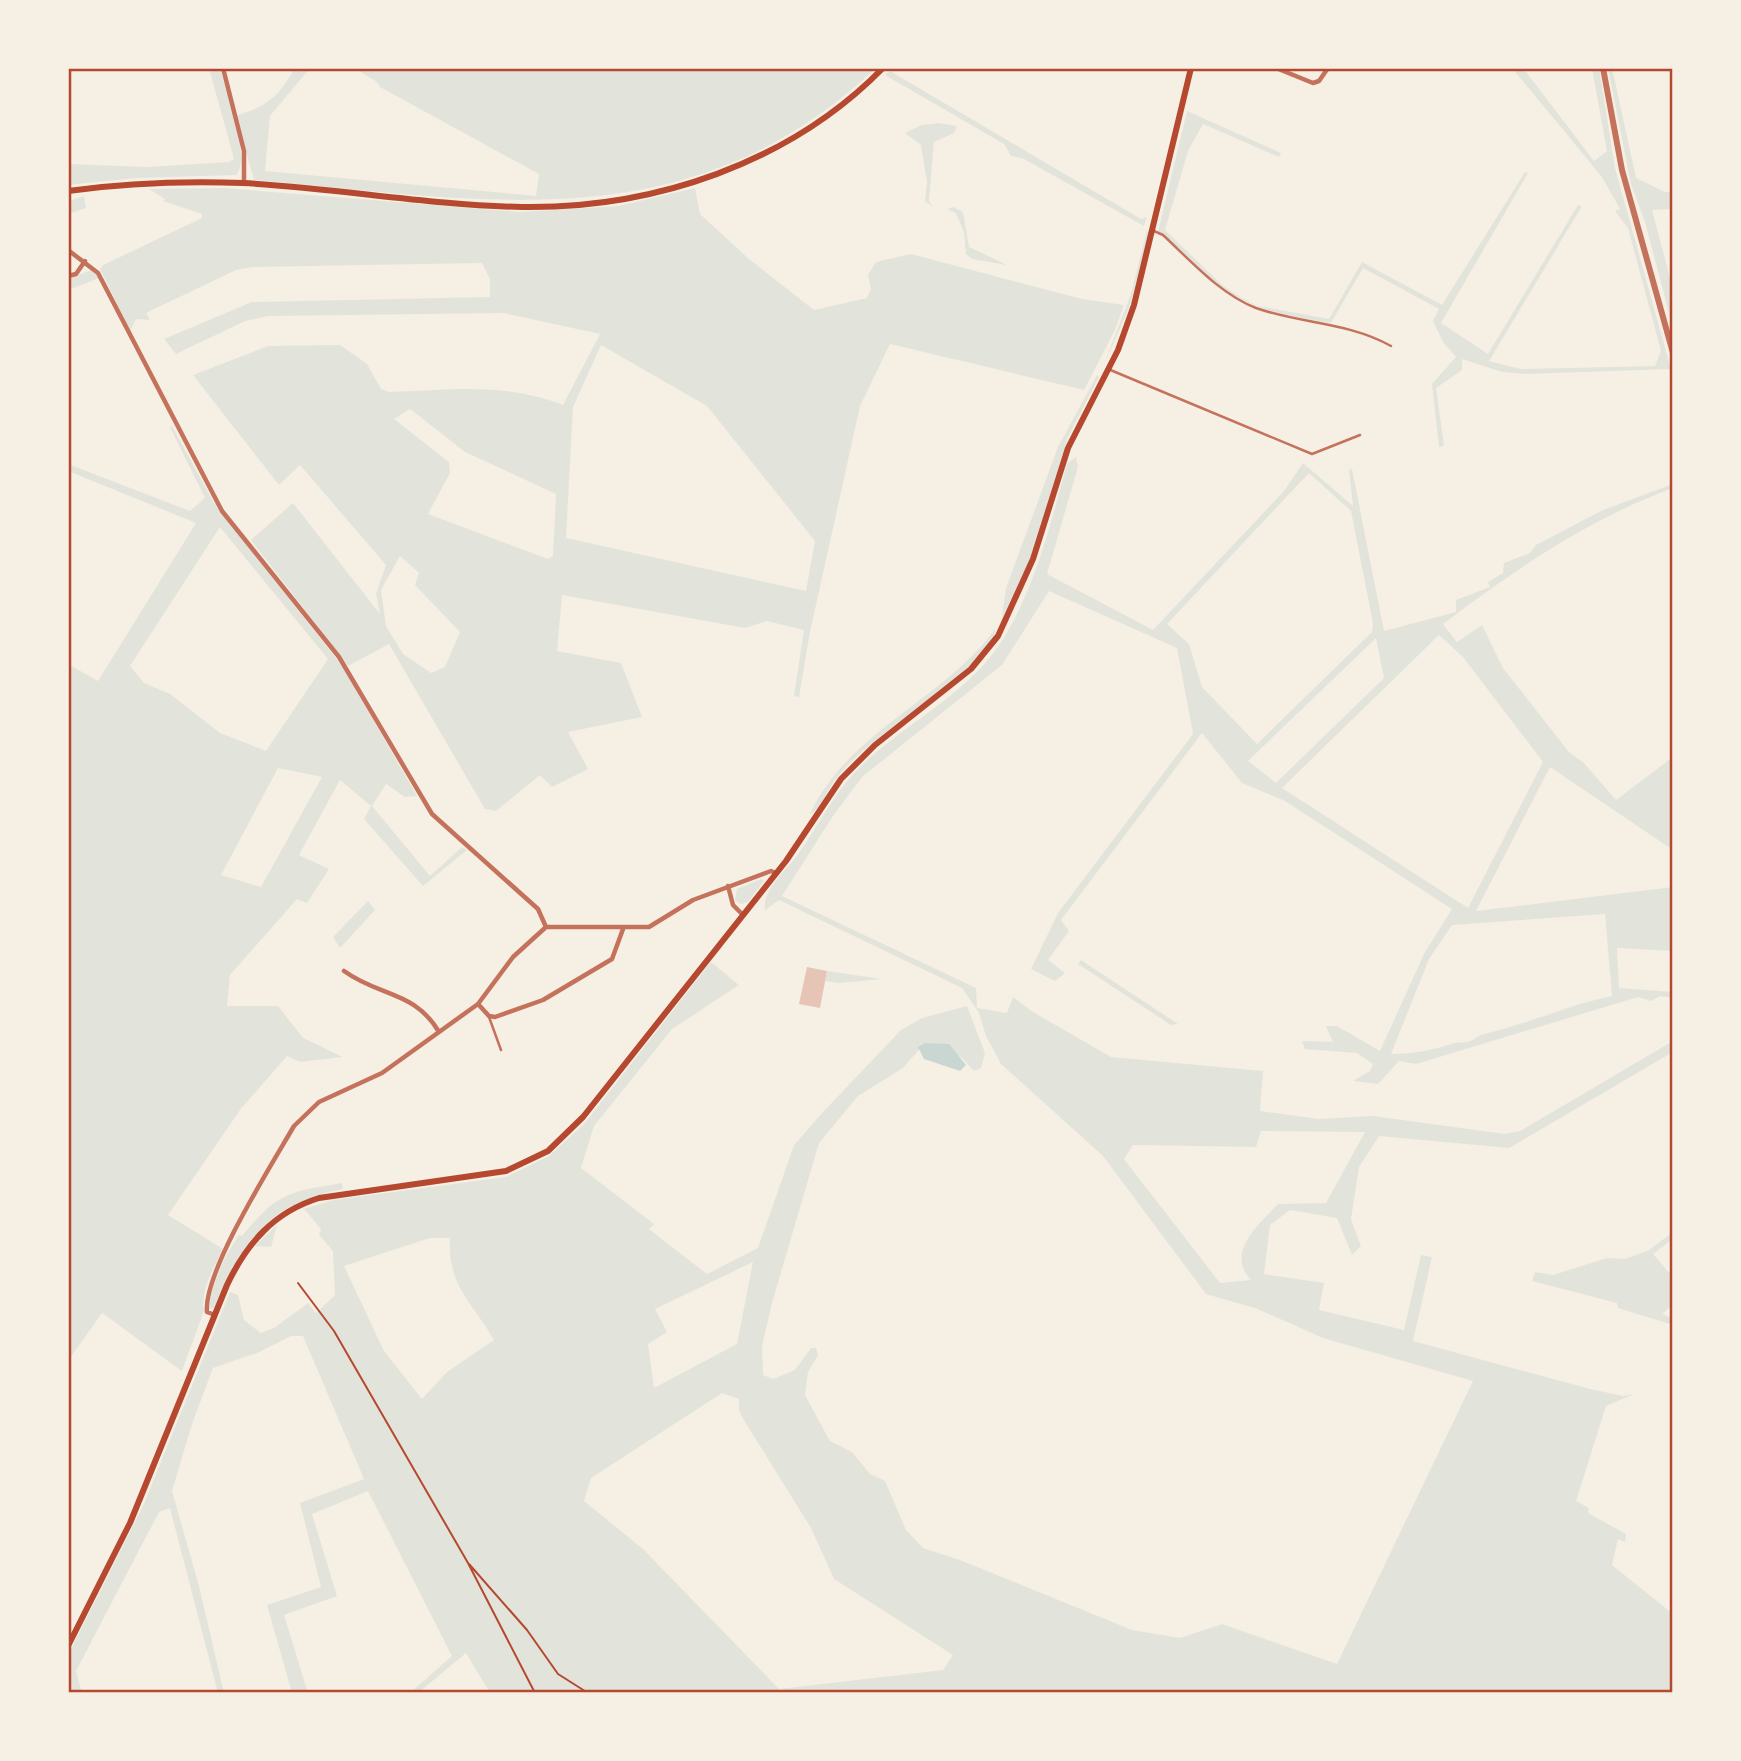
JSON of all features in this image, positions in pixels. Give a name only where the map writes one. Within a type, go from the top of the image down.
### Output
[{"type":"main road","points":[[68,191],[135,184],[244,183],[504,206],[568,205],[635,198],[719,174],[771,150],[829,114],[883,68]]},
{"type":"main road","points":[[68,1646],[130,1523],[215,1315],[250,1244],[273,1222],[295,1207],[339,1194],[493,1175],[518,1167],[548,1151],[583,1117],[777,873],[852,766],[971,669],[998,636],[1033,559],[1068,449],[1108,369],[1134,305],[1154,231],[1191,68]]},
{"type":"street","points":[[223,68],[244,151],[244,183]]},
{"type":"street","points":[[1276,68],[1313,83],[1319,81],[1328,68]]},
{"type":"street","points":[[1603,68],[1622,170],[1673,353]]},
{"type":"street","points":[[68,250],[94,267],[102,279],[211,494],[339,657],[432,814],[538,909],[546,927]]},
{"type":"street","points":[[68,276],[76,274],[85,261]]},
{"type":"street","points":[[215,1315],[207,1312],[206,1302],[217,1266],[301,1117],[319,1102],[382,1073],[478,1004],[513,957],[546,927],[649,927],[688,902],[771,871],[777,873]]},
{"type":"street","points":[[728,886],[733,905],[743,915]]},
{"type":"street","points":[[478,1004],[489,1016],[543,1000],[606,964],[618,951],[623,929]]},
{"type":"street","points":[[344,971],[362,983],[422,1008],[439,1032]]},
{"type":"lane","points":[[1154,231],[1163,235],[1226,291],[1249,305],[1340,325],[1391,346]]},
{"type":"lane","points":[[1108,369],[1312,454],[1360,435]]},
{"type":"lane","points":[[489,1016],[501,1050]]},
{"type":"path","points":[[298,1283],[334,1331],[468,1563],[535,1693]]},
{"type":"path","points":[[468,1563],[527,1630],[558,1674],[588,1693]]},
{"type":"shaded area","points":[[209,68],[220,68],[236,123],[241,154],[236,175],[136,178],[68,185],[68,164],[148,167],[229,162],[234,159]]},
{"type":"shaded area","points":[[295,68],[310,68],[270,116],[265,171],[536,196],[539,174],[380,87],[377,82],[354,68],[876,68],[805,124],[732,163],[658,186],[582,198],[503,200],[422,196],[254,180],[236,116],[271,99],[283,87]]},
{"type":"shaded area","points":[[1512,68],[1523,68],[1594,161],[1607,151],[1592,68],[1599,68],[1615,168],[1671,369],[1525,374],[1502,372],[1462,359],[1462,370],[1436,388],[1444,446],[1439,447],[1432,384],[1456,357],[1443,342],[1433,321],[1439,309],[1363,268],[1331,323],[1300,318],[1260,306],[1329,319],[1362,262],[1442,305],[1525,172],[1528,173],[1441,323],[1488,354],[1578,205],[1582,206],[1489,361],[1521,369],[1655,366],[1661,351],[1628,228],[1615,211],[1620,209],[1602,177]]},
{"type":"shaded area","points":[[1608,68],[1612,68],[1636,178],[1665,192],[1673,192],[1673,209],[1652,210],[1673,289],[1673,328],[1645,222],[1631,184]]},
{"type":"shaded area","points":[[890,71],[1141,219],[1147,217],[1144,226],[1022,158],[1011,156],[1004,144],[885,75]]},
{"type":"shaded area","points":[[1187,111],[1281,153],[1279,157],[1203,124],[1188,151],[1165,230],[1222,285],[1256,305],[1228,292],[1158,232]]},
{"type":"shaded area","points":[[939,123],[957,126],[954,133],[934,142],[929,201],[933,207],[925,201],[927,182],[921,145],[905,133],[922,125]]},
{"type":"shaded area","points":[[224,188],[519,212],[618,206],[695,188],[700,214],[749,259],[814,310],[867,298],[871,289],[868,275],[876,262],[911,254],[1082,299],[1124,305],[1115,330],[1084,390],[890,344],[860,406],[810,632],[799,697],[794,696],[804,630],[767,621],[745,628],[562,595],[557,651],[621,663],[642,717],[568,732],[588,769],[552,787],[540,775],[496,811],[485,809],[389,644],[348,666],[251,540],[293,503],[380,614],[376,594],[386,565],[300,465],[279,485],[193,375],[268,346],[340,345],[367,364],[381,389],[389,392],[498,390],[563,405],[600,334],[504,313],[268,316],[245,321],[176,354],[164,339],[252,302],[490,297],[490,279],[482,263],[252,267],[236,270],[146,313],[150,320],[136,319],[130,331],[100,269],[103,265],[202,218],[202,214],[163,201],[165,199],[149,189]],"holes":[[[601,345],[707,406],[815,541],[806,591],[566,538],[573,407]],[[410,409],[465,452],[556,494],[553,556],[548,559],[428,514],[450,473],[449,462],[394,419]],[[400,556],[419,573],[415,585],[460,632],[445,667],[431,673],[403,654],[386,626],[381,590]]]},
{"type":"shaded area","points":[[84,196],[86,208],[68,214],[69,201]]},
{"type":"shaded area","points":[[953,207],[963,212],[969,247],[1007,265],[972,259],[966,254],[964,232],[956,213],[947,209]]},
{"type":"shaded area","points":[[1147,231],[1150,232],[1129,308],[1103,367],[1131,294]]},
{"type":"shaded area","points":[[91,270],[99,278],[68,290],[68,279]]},
{"type":"shaded area","points":[[1097,375],[1099,377],[1068,437],[1029,561],[1002,618],[1006,588],[1058,447]]},
{"type":"shaded area","points":[[172,426],[214,503],[342,666],[417,796],[405,797],[386,784],[372,806],[430,876],[462,847],[467,850],[423,886],[364,819],[371,806],[340,780],[299,855],[329,869],[307,903],[297,899],[230,975],[227,1006],[278,1006],[303,1038],[343,1057],[300,1062],[287,1056],[240,1110],[168,1215],[223,1249],[206,1287],[204,1311],[182,1371],[102,1313],[68,1361],[68,664],[98,681],[196,523],[68,471],[68,464],[190,511],[205,498],[170,427]],"holes":[[[220,527],[328,659],[266,751],[220,733],[170,694],[144,683],[130,666]],[[278,768],[322,777],[261,887],[221,875]]]},
{"type":"shaded area","points":[[1076,457],[1078,467],[1047,574],[1153,630],[1284,491],[1303,463],[1353,506],[1349,470],[1352,469],[1384,631],[1456,612],[1456,600],[1490,587],[1488,582],[1503,573],[1504,563],[1530,553],[1536,545],[1603,510],[1673,484],[1673,488],[1611,515],[1553,547],[1443,624],[1457,642],[1482,625],[1503,668],[1569,752],[1584,763],[1616,800],[1673,757],[1673,850],[1550,767],[1476,911],[1673,887],[1673,951],[1617,948],[1619,988],[1673,992],[1673,998],[1660,996],[1651,1001],[1638,997],[1416,1064],[1399,1061],[1378,1084],[1353,1081],[1370,1071],[1373,1064],[1357,1053],[1305,1049],[1302,1041],[1333,1042],[1326,1026],[1337,1026],[1380,1051],[1425,952],[1452,909],[1285,801],[1242,783],[1202,733],[1061,920],[1069,931],[1048,960],[1065,973],[1055,981],[1031,969],[1058,913],[1193,734],[1177,648],[1049,591],[1002,665],[862,777],[833,816],[782,896],[976,988],[977,1008],[1007,1013],[1013,997],[1033,1012],[1111,1057],[1263,1071],[1260,1111],[1319,1119],[1373,1116],[1505,1134],[1520,1131],[1673,1041],[1673,1052],[1509,1148],[1379,1136],[1359,1167],[1351,1219],[1361,1246],[1352,1255],[1337,1218],[1290,1210],[1270,1225],[1264,1274],[1324,1283],[1319,1310],[1404,1330],[1421,1255],[1432,1257],[1413,1341],[1590,1389],[1623,1396],[1634,1394],[1606,1406],[1576,1501],[1589,1508],[1588,1513],[1626,1534],[1625,1542],[1618,1539],[1612,1565],[1673,1614],[1673,1693],[490,1693],[466,1653],[418,1693],[410,1693],[452,1656],[368,1491],[312,1514],[337,1596],[284,1615],[308,1693],[292,1693],[267,1605],[321,1587],[300,1503],[364,1479],[303,1336],[291,1336],[257,1353],[213,1368],[192,1424],[172,1491],[199,1586],[224,1693],[218,1693],[170,1508],[159,1512],[76,1671],[82,1693],[68,1693],[68,1655],[143,1506],[230,1292],[238,1295],[244,1320],[261,1333],[274,1328],[308,1303],[316,1313],[335,1295],[333,1251],[319,1235],[321,1229],[304,1209],[333,1200],[506,1177],[549,1156],[584,1124],[711,962],[739,985],[672,1029],[594,1126],[581,1168],[654,1224],[649,1229],[707,1274],[758,1248],[794,1145],[901,1030],[922,1018],[967,1006],[985,1053],[981,1068],[974,1071],[961,1057],[940,1045],[925,1043],[903,1068],[858,1096],[819,1143],[772,1303],[762,1346],[763,1375],[773,1379],[795,1370],[811,1348],[816,1348],[818,1355],[808,1372],[805,1395],[830,1441],[852,1452],[870,1474],[885,1481],[906,1530],[923,1548],[960,1560],[1132,1630],[1180,1638],[1222,1624],[1337,1664],[1473,1381],[1323,1338],[1255,1308],[1206,1294],[1103,1156],[1001,1064],[986,1036],[979,1013],[962,988],[779,900],[765,910],[771,889],[851,776],[893,739],[962,686],[991,656],[1005,636],[1038,564],[1067,464]],"holes":[[[1309,473],[1351,511],[1373,623],[1372,632],[1257,744],[1202,687],[1189,644],[1167,624]],[[1439,635],[1463,657],[1543,762],[1468,908],[1282,788]],[[1376,638],[1384,678],[1276,783],[1248,761]],[[1605,914],[1612,996],[1482,1035],[1468,1042],[1391,1054],[1429,959],[1452,925]],[[1261,1131],[1365,1132],[1326,1203],[1278,1204],[1254,1229],[1243,1249],[1244,1270],[1251,1280],[1220,1283],[1124,1159],[1133,1145],[1256,1147]],[[430,1238],[450,1238],[450,1254],[457,1281],[494,1340],[447,1372],[422,1399],[384,1351],[344,1266]],[[753,1262],[737,1344],[654,1388],[648,1344],[667,1332],[655,1309]],[[722,1393],[739,1399],[739,1410],[745,1422],[811,1528],[834,1579],[953,1655],[943,1670],[779,1689],[643,1549],[584,1501],[591,1478]]]},
{"type":"shaded area","points":[[995,629],[992,639],[972,664],[858,756],[841,772],[821,804],[810,814],[827,785],[848,760],[950,676],[974,654]]},
{"type":"shaded area","points":[[761,879],[764,881],[748,902],[741,904],[735,900],[737,889]]},
{"type":"shaded area","points":[[368,901],[375,910],[340,948],[333,937]]},
{"type":"shaded area","points":[[1081,960],[1178,1024],[1171,1025],[1078,964]]},
{"type":"shaded area","points":[[827,971],[882,979],[839,983],[825,981]]},
{"type":"shaded area","points":[[925,1043],[949,1044],[966,1065],[960,1071],[924,1059],[918,1047]]},
{"type":"shaded area","points":[[342,1183],[343,1189],[295,1204],[276,1215],[261,1229],[236,1264],[214,1308],[209,1308],[213,1288],[228,1252],[239,1235],[242,1236],[265,1210],[296,1192]]},
{"type":"shaded area","points":[[277,1225],[271,1247],[255,1246]]},
{"type":"shaded area","points":[[1673,1232],[1673,1239],[1653,1254],[1673,1277],[1673,1305],[1662,1314],[1673,1318],[1673,1325],[1618,1308],[1617,1303],[1532,1281],[1535,1272],[1553,1275],[1607,1258],[1625,1259],[1649,1250]]},
{"type":"building","points":[[807,967],[827,971],[820,1008],[799,1004]]}]
